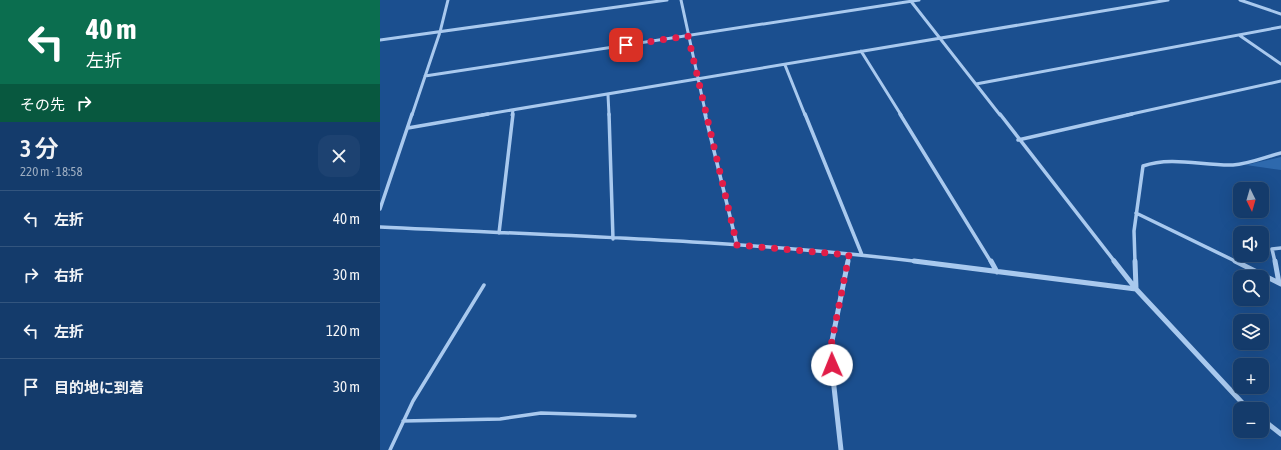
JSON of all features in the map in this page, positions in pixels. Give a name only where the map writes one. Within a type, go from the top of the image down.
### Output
[{"type":"street","points":[[380,209],[440,32],[448,0]]},
{"type":"street","points":[[380,40],[667,0]]},
{"type":"street","points":[[681,0],[697,80],[737,245]]},
{"type":"street","points":[[425,76],[919,0]]},
{"type":"street","points":[[408,128],[785,65],[940,37],[1168,0]]},
{"type":"street","points":[[1240,0],[1281,14]]},
{"type":"street","points":[[910,1],[940,37],[1018,140],[1136,289],[1241,402]]},
{"type":"street","points":[[976,84],[1281,27]]},
{"type":"street","points":[[1238,35],[1281,64]]},
{"type":"street","points":[[861,51],[997,272]]},
{"type":"street","points":[[785,65],[862,255]]},
{"type":"street","points":[[1018,140],[1281,80]]},
{"type":"street","points":[[608,95],[613,239]]},
{"type":"street","points":[[500,233],[513,111]]},
{"type":"street","points":[[1136,289],[1134,231],[1143,166],[1149,163],[1234,165],[1281,153]]},
{"type":"street","points":[[1136,213],[1280,283]]},
{"type":"street","points":[[380,227],[737,245],[862,255],[1136,289]]},
{"type":"street","points":[[1280,283],[1272,249],[1281,248]]},
{"type":"street","points":[[841,450],[830,351],[849,255]]},
{"type":"street","points":[[1269,425],[1281,434]]},
{"type":"lane","points":[[390,450],[413,401],[484,285]]},
{"type":"lane","points":[[403,421],[500,419],[541,413],[635,416]]},
{"type":"shaded area","points":[[1281,157],[1281,170],[1246,165]]},
{"type":"route","points":[[626,45],[688,36],[697,80],[737,245],[849,255],[830,351],[832,365]]}]
